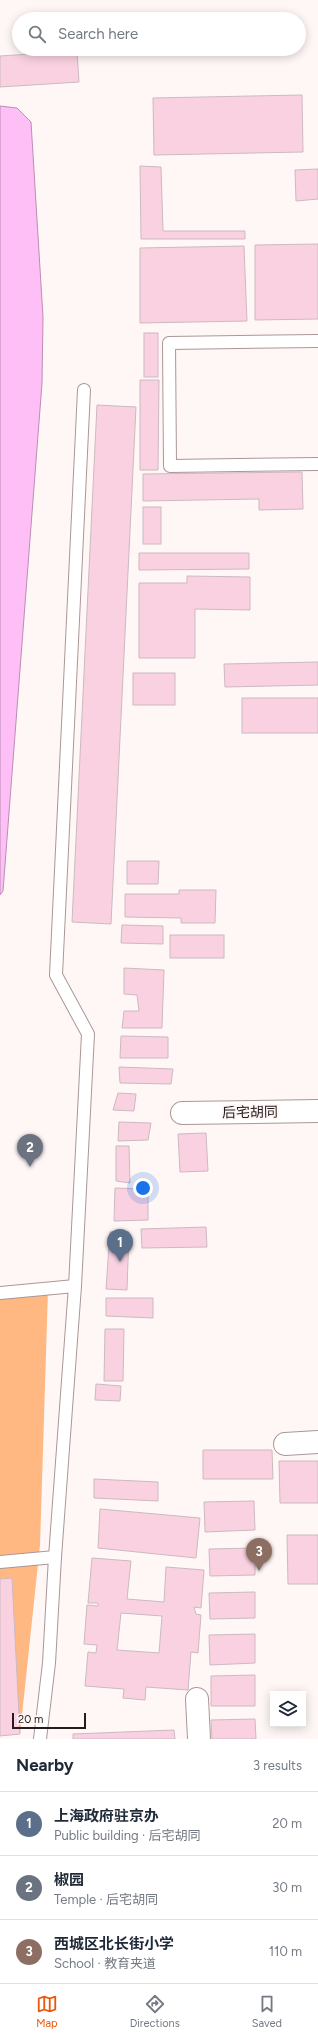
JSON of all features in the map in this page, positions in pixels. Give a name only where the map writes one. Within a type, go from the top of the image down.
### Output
[{"type":"street","name":"后宅胡同","points":[[182,1113],[318,1111]]},
{"type":"street","points":[[285,1444],[318,1442]]},
{"type":"street","points":[[198,1699],[199,1739]]},
{"type":"lane","points":[[318,341],[169,343],[170,466],[318,464]]},
{"type":"lane","points":[[40,1739],[49,1663],[55,1557],[75,1286],[88,1034],[56,975],[84,390]]},
{"type":"lane","points":[[0,1292],[75,1286]]},
{"type":"lane","points":[[0,1562],[55,1557]]},
{"type":"shaded area","points":[[0,106],[17,108],[31,122],[43,317],[42,383],[3,891],[0,895]]},
{"type":"shaded area","points":[[48,1289],[40,1545],[20,1734],[0,1736],[0,1293]]},
{"type":"building","points":[[0,56],[77,56],[79,82],[0,87]]},
{"type":"building","points":[[302,95],[303,152],[154,155],[153,98]]},
{"type":"building","points":[[140,166],[161,167],[163,231],[245,231],[245,239],[141,239]]},
{"type":"building","points":[[318,169],[318,199],[296,201],[295,170]]},
{"type":"building","points":[[318,244],[318,319],[255,320],[255,245]]},
{"type":"building","points":[[244,246],[247,321],[140,323],[140,248]]},
{"type":"building","points":[[144,333],[158,333],[158,377],[144,377]]},
{"type":"building","points":[[140,380],[159,380],[158,470],[140,470]]},
{"type":"building","points":[[97,405],[136,407],[111,924],[72,922]]},
{"type":"building","points":[[302,472],[303,509],[259,510],[259,499],[143,501],[143,474]]},
{"type":"building","points":[[143,507],[161,507],[161,544],[143,544]]},
{"type":"building","points":[[139,553],[249,553],[249,569],[139,570]]},
{"type":"building","points":[[187,576],[250,577],[250,610],[195,609],[195,658],[139,658],[139,583],[187,583]]},
{"type":"building","points":[[318,662],[318,685],[225,687],[224,664]]},
{"type":"building","points":[[133,673],[175,673],[175,705],[133,705]]},
{"type":"building","points":[[242,698],[318,698],[318,733],[242,733]]},
{"type":"building","points":[[127,861],[159,861],[158,884],[127,884]]},
{"type":"building","points":[[179,890],[216,890],[215,923],[181,923],[181,918],[125,917],[125,894],[179,894]]},
{"type":"building","points":[[122,925],[163,926],[163,944],[121,943]]},
{"type":"building","points":[[170,935],[224,935],[224,958],[170,958]]},
{"type":"building","points":[[124,968],[164,970],[162,1028],[122,1028],[124,1011],[139,1011],[137,995],[124,994]]},
{"type":"building","points":[[121,1036],[168,1037],[168,1058],[120,1058]]},
{"type":"building","points":[[119,1067],[173,1069],[171,1084],[120,1083]]},
{"type":"building","points":[[118,1093],[136,1094],[134,1111],[113,1110]]},
{"type":"building","points":[[119,1122],[151,1123],[148,1140],[118,1141]]},
{"type":"building","points":[[206,1133],[208,1171],[180,1172],[178,1134]]},
{"type":"building","points":[[116,1146],[129,1146],[130,1183],[116,1181]]},
{"type":"building","points":[[115,1188],[148,1189],[148,1220],[114,1221]]},
{"type":"building","points":[[206,1227],[207,1247],[142,1248],[141,1229]]},
{"type":"building","points":[[110,1232],[129,1232],[127,1290],[106,1289]]},
{"type":"building","points":[[106,1298],[153,1298],[153,1318],[106,1316]]},
{"type":"building","points":[[105,1329],[124,1329],[123,1381],[104,1381]]},
{"type":"building","points":[[96,1384],[121,1386],[120,1401],[95,1400]]},
{"type":"building","points":[[203,1450],[272,1450],[273,1479],[203,1479]]},
{"type":"building","points":[[279,1461],[318,1461],[318,1503],[280,1503]]},
{"type":"building","points":[[94,1479],[158,1482],[158,1501],[94,1498]]},
{"type":"building","points":[[254,1501],[255,1530],[205,1532],[204,1502]]},
{"type":"building","points":[[100,1509],[200,1518],[196,1558],[98,1548]]},
{"type":"building","points":[[287,1535],[318,1535],[318,1584],[288,1584]]},
{"type":"building","points":[[255,1548],[255,1575],[210,1576],[209,1549]]},
{"type":"building","points":[[92,1558],[131,1561],[127,1599],[164,1602],[166,1567],[204,1570],[201,1608],[194,1607],[196,1614],[201,1615],[198,1653],[191,1652],[188,1690],[146,1687],[145,1700],[123,1698],[124,1689],[85,1686],[88,1652],[96,1653],[97,1645],[84,1644],[87,1605],[98,1606],[98,1603],[88,1603]],"holes":[[[121,1613],[162,1616],[159,1653],[117,1650]]]},
{"type":"building","points":[[12,1578],[20,1734],[0,1736],[0,1579]]},
{"type":"building","points":[[255,1592],[255,1618],[210,1619],[209,1593]]},
{"type":"building","points":[[255,1634],[255,1663],[210,1665],[209,1635]]},
{"type":"building","points":[[255,1675],[255,1706],[211,1706],[211,1676]]},
{"type":"building","points":[[255,1719],[256,1739],[212,1739],[211,1720]]},
{"type":"building","points":[[174,1730],[175,1739],[73,1739],[73,1734]]},
{"type":"place","name":"椒园","points":[[30,1167]]},
{"type":"place","name":"上海政府驻京办","points":[[120,1262]]},
{"type":"place","name":"西城区北长街小学","points":[[259,1571]]}]
